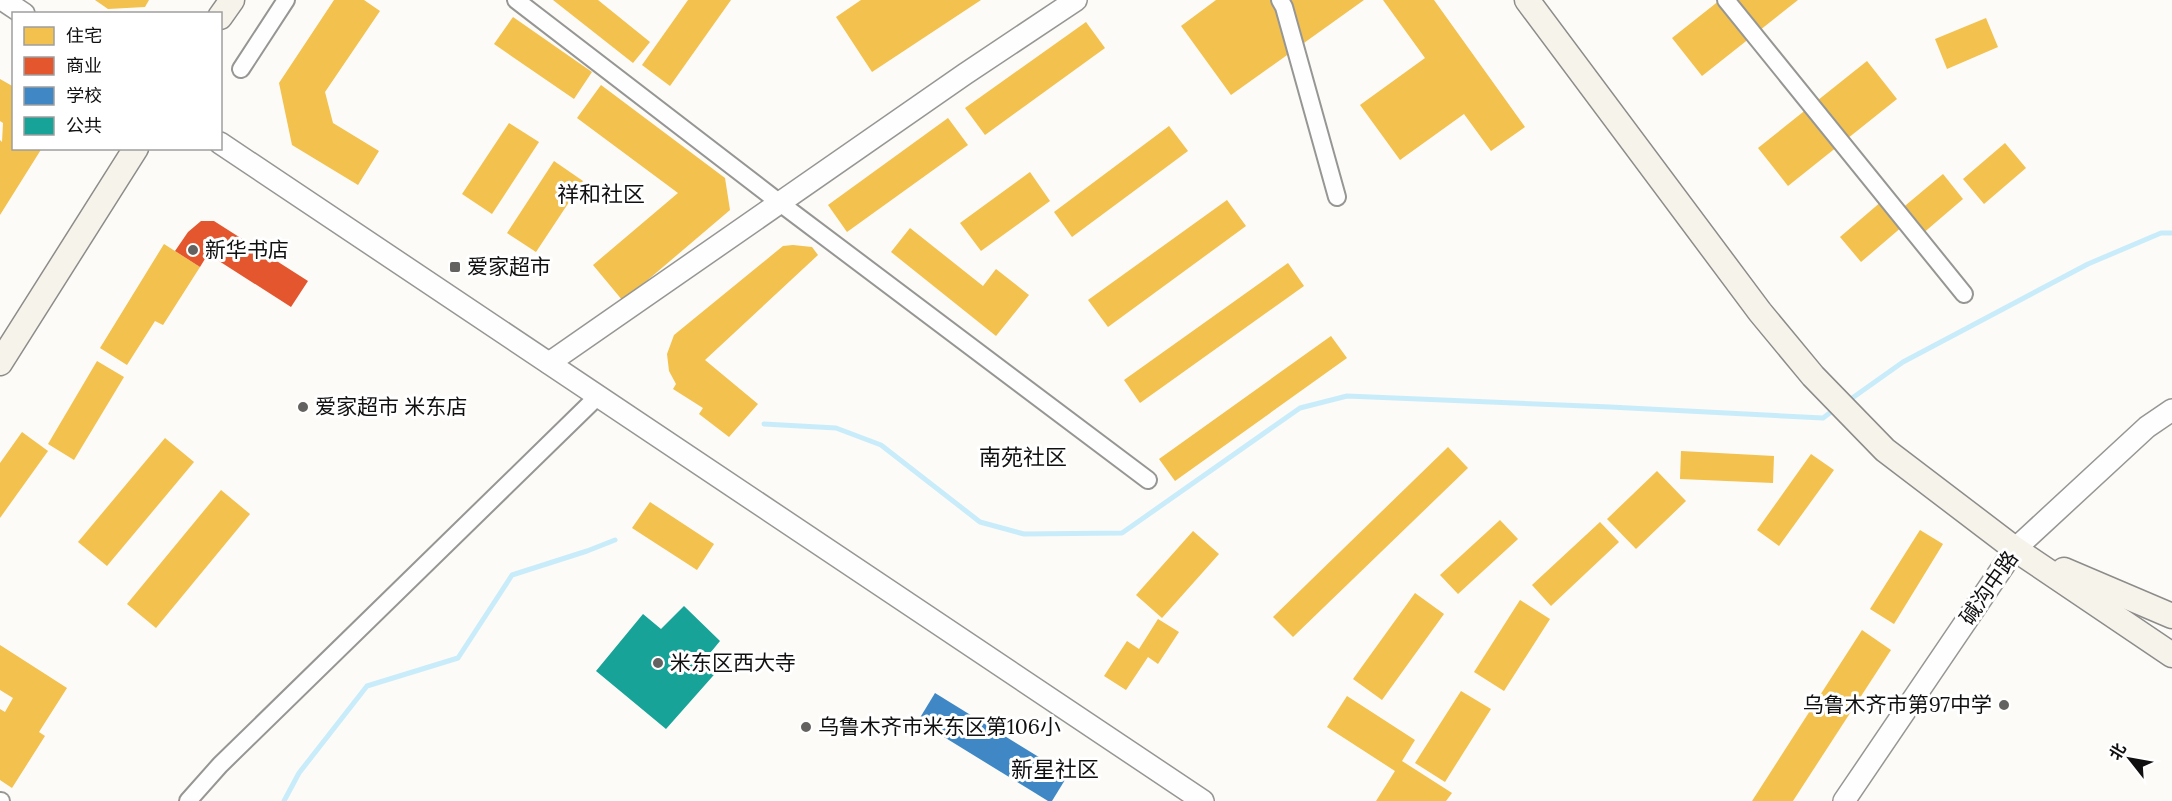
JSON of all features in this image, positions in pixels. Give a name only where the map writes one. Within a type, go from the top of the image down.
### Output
[{"type":"main road","points":[[222,14],[232,0]]},
{"type":"main road","points":[[1527,0],[1761,312],[1813,376],[1885,450],[2015,549],[2172,655]]},
{"type":"main road","points":[[0,363],[135,150]]},
{"type":"main road","points":[[2015,549],[2172,616]]},
{"type":"street","points":[[3,0],[21,12]]},
{"type":"street","points":[[241,69],[286,0]]},
{"type":"street","points":[[516,0],[1148,480]]},
{"type":"street","points":[[549,363],[974,68],[1076,0]]},
{"type":"street","points":[[1280,0],[1284,7],[1336,196]]},
{"type":"street","points":[[1726,0],[1964,294]]},
{"type":"street","points":[[222,144],[1203,801]]},
{"type":"street","points":[[188,801],[220,765],[598,396]]},
{"type":"street","name":"碱沟中路","points":[[1844,801],[2015,549],[2147,427],[2172,410]]},
{"type":"building: 住宅","points":[[95,0],[149,0],[145,7],[108,9]]},
{"type":"building: 住宅","points":[[334,0],[364,0],[380,11],[325,92],[333,123],[379,151],[358,185],[292,145],[279,83]]},
{"type":"building: 住宅","points":[[553,0],[598,0],[650,42],[633,63]]},
{"type":"building: 住宅","points":[[688,0],[731,0],[670,86],[642,65]]},
{"type":"building: 住宅","points":[[861,0],[981,0],[872,72],[836,17]]},
{"type":"building: 住宅","points":[[1216,0],[1364,0],[1231,95],[1181,26]]},
{"type":"building: 住宅","points":[[1383,0],[1434,0],[1525,127],[1491,151],[1464,114],[1400,160],[1360,105],[1425,58]]},
{"type":"building: 住宅","points":[[1720,0],[1798,0],[1702,76],[1672,38]]},
{"type":"building: 住宅","points":[[513,17],[592,72],[574,99],[494,44]]},
{"type":"building: 住宅","points":[[1986,18],[1998,47],[1947,69],[1935,39]]},
{"type":"building: 住宅","points":[[1086,22],[1105,48],[985,135],[965,108]]},
{"type":"building: 住宅","points":[[1867,61],[1897,99],[1788,186],[1758,148]]},
{"type":"building: 住宅","points":[[0,79],[12,86],[12,150],[41,150],[0,215],[0,140],[2,142],[3,123],[0,121]]},
{"type":"building: 住宅","points":[[601,85],[725,178],[730,210],[623,301],[593,265],[678,193],[577,118]]},
{"type":"building: 住宅","points":[[948,118],[968,145],[847,232],[828,205]]},
{"type":"building: 住宅","points":[[509,123],[539,142],[492,214],[462,194]]},
{"type":"building: 住宅","points":[[1169,126],[1188,151],[1072,237],[1054,212]]},
{"type":"building: 住宅","points":[[2005,143],[2026,168],[1984,204],[1963,179]]},
{"type":"building: 住宅","points":[[554,161],[583,181],[536,252],[507,233]]},
{"type":"building: 住宅","points":[[1030,172],[1050,201],[981,251],[960,223]]},
{"type":"building: 住宅","points":[[1943,174],[1963,199],[1921,235],[1900,210]]},
{"type":"building: 住宅","points":[[1227,200],[1246,226],[1108,327],[1088,300]]},
{"type":"building: 住宅","points":[[1882,201],[1903,226],[1861,262],[1840,237]]},
{"type":"building: 住宅","points":[[910,228],[983,286],[996,269],[1029,295],[996,336],[891,252]]},
{"type":"building: 住宅","points":[[164,244],[200,267],[163,325],[155,321],[127,365],[100,348]]},
{"type":"building: 住宅","points":[[783,246],[812,247],[818,255],[705,360],[758,404],[729,437],[699,414],[703,408],[673,389],[676,384],[669,371],[667,354],[674,335]]},
{"type":"building: 住宅","points":[[1288,263],[1304,286],[1140,403],[1124,380]]},
{"type":"building: 住宅","points":[[1331,336],[1347,358],[1175,481],[1159,459]]},
{"type":"building: 住宅","points":[[97,361],[124,377],[74,460],[48,444]]},
{"type":"building: 住宅","points":[[22,432],[48,451],[0,518],[0,463]]},
{"type":"building: 住宅","points":[[165,438],[194,462],[107,566],[78,542]]},
{"type":"building: 住宅","points":[[1448,447],[1468,468],[1293,637],[1273,617]]},
{"type":"building: 住宅","points":[[1681,451],[1774,456],[1773,483],[1680,479]]},
{"type":"building: 住宅","points":[[1811,454],[1834,470],[1779,546],[1757,530]]},
{"type":"building: 住宅","points":[[1657,471],[1686,501],[1636,549],[1607,519]]},
{"type":"building: 住宅","points":[[221,490],[250,514],[156,628],[127,604]]},
{"type":"building: 住宅","points":[[650,502],[714,544],[697,570],[632,528]]},
{"type":"building: 住宅","points":[[1500,520],[1518,539],[1458,594],[1440,575]]},
{"type":"building: 住宅","points":[[1600,522],[1619,542],[1551,606],[1532,585]]},
{"type":"building: 住宅","points":[[1920,530],[1943,544],[1894,624],[1870,609]]},
{"type":"building: 住宅","points":[[1193,531],[1219,554],[1162,618],[1136,595]]},
{"type":"building: 住宅","points":[[1415,593],[1444,614],[1382,700],[1353,679]]},
{"type":"building: 住宅","points":[[1520,600],[1550,619],[1504,691],[1474,672]]},
{"type":"building: 住宅","points":[[1158,619],[1179,632],[1158,664],[1148,657],[1126,690],[1104,676],[1127,641],[1139,649]]},
{"type":"building: 住宅","points":[[1862,630],[1891,650],[1793,801],[1752,801]]},
{"type":"building: 住宅","points":[[0,645],[67,688],[39,732],[45,736],[12,788],[0,780],[0,709],[5,712],[13,698],[0,690]]},
{"type":"building: 住宅","points":[[1461,691],[1491,709],[1445,782],[1415,763]]},
{"type":"building: 住宅","points":[[1347,696],[1415,740],[1402,761],[1452,793],[1446,801],[1376,801],[1395,771],[1327,727]]},
{"type":"building: 商业","points":[[201,221],[214,221],[308,281],[291,307],[208,254],[200,267],[175,251],[188,232]]},
{"type":"building: 学校","points":[[935,693],[1068,775],[1052,801],[1048,801],[918,721]]},
{"type":"building: 公共","name":"米东区西大寺","points":[[684,606],[720,641],[706,658],[720,668],[666,729],[596,671],[643,614],[661,629]]},
{"type":"waterway","points":[[1848,401],[1903,362],[2088,264],[2161,233],[2172,233]]},
{"type":"waterway","points":[[764,424],[836,428],[881,445],[980,522],[1024,534],[1122,533],[1300,408],[1347,396],[1823,418],[1835,409]]},
{"type":"waterway","points":[[284,801],[299,773],[367,686],[458,658],[512,575],[615,540]]},
{"type":"place","name":"新华书店","points":[[193,250]]},
{"type":"place","name":"爱家超市","points":[[455,267]]},
{"type":"place","name":"爱家超市 米东店","points":[[303,407]]},
{"type":"place","name":"米东区西大寺","points":[[658,663]]},
{"type":"place","name":"乌鲁木齐市第97中学","points":[[2004,705]]},
{"type":"place","name":"乌鲁木齐市米东区第106小","points":[[806,727]]},
{"type":"district","name":"祥和社区","points":[[601,194]]},
{"type":"district","name":"南苑社区","points":[[1023,457]]},
{"type":"district","name":"新星社区","points":[[1055,769]]}]
